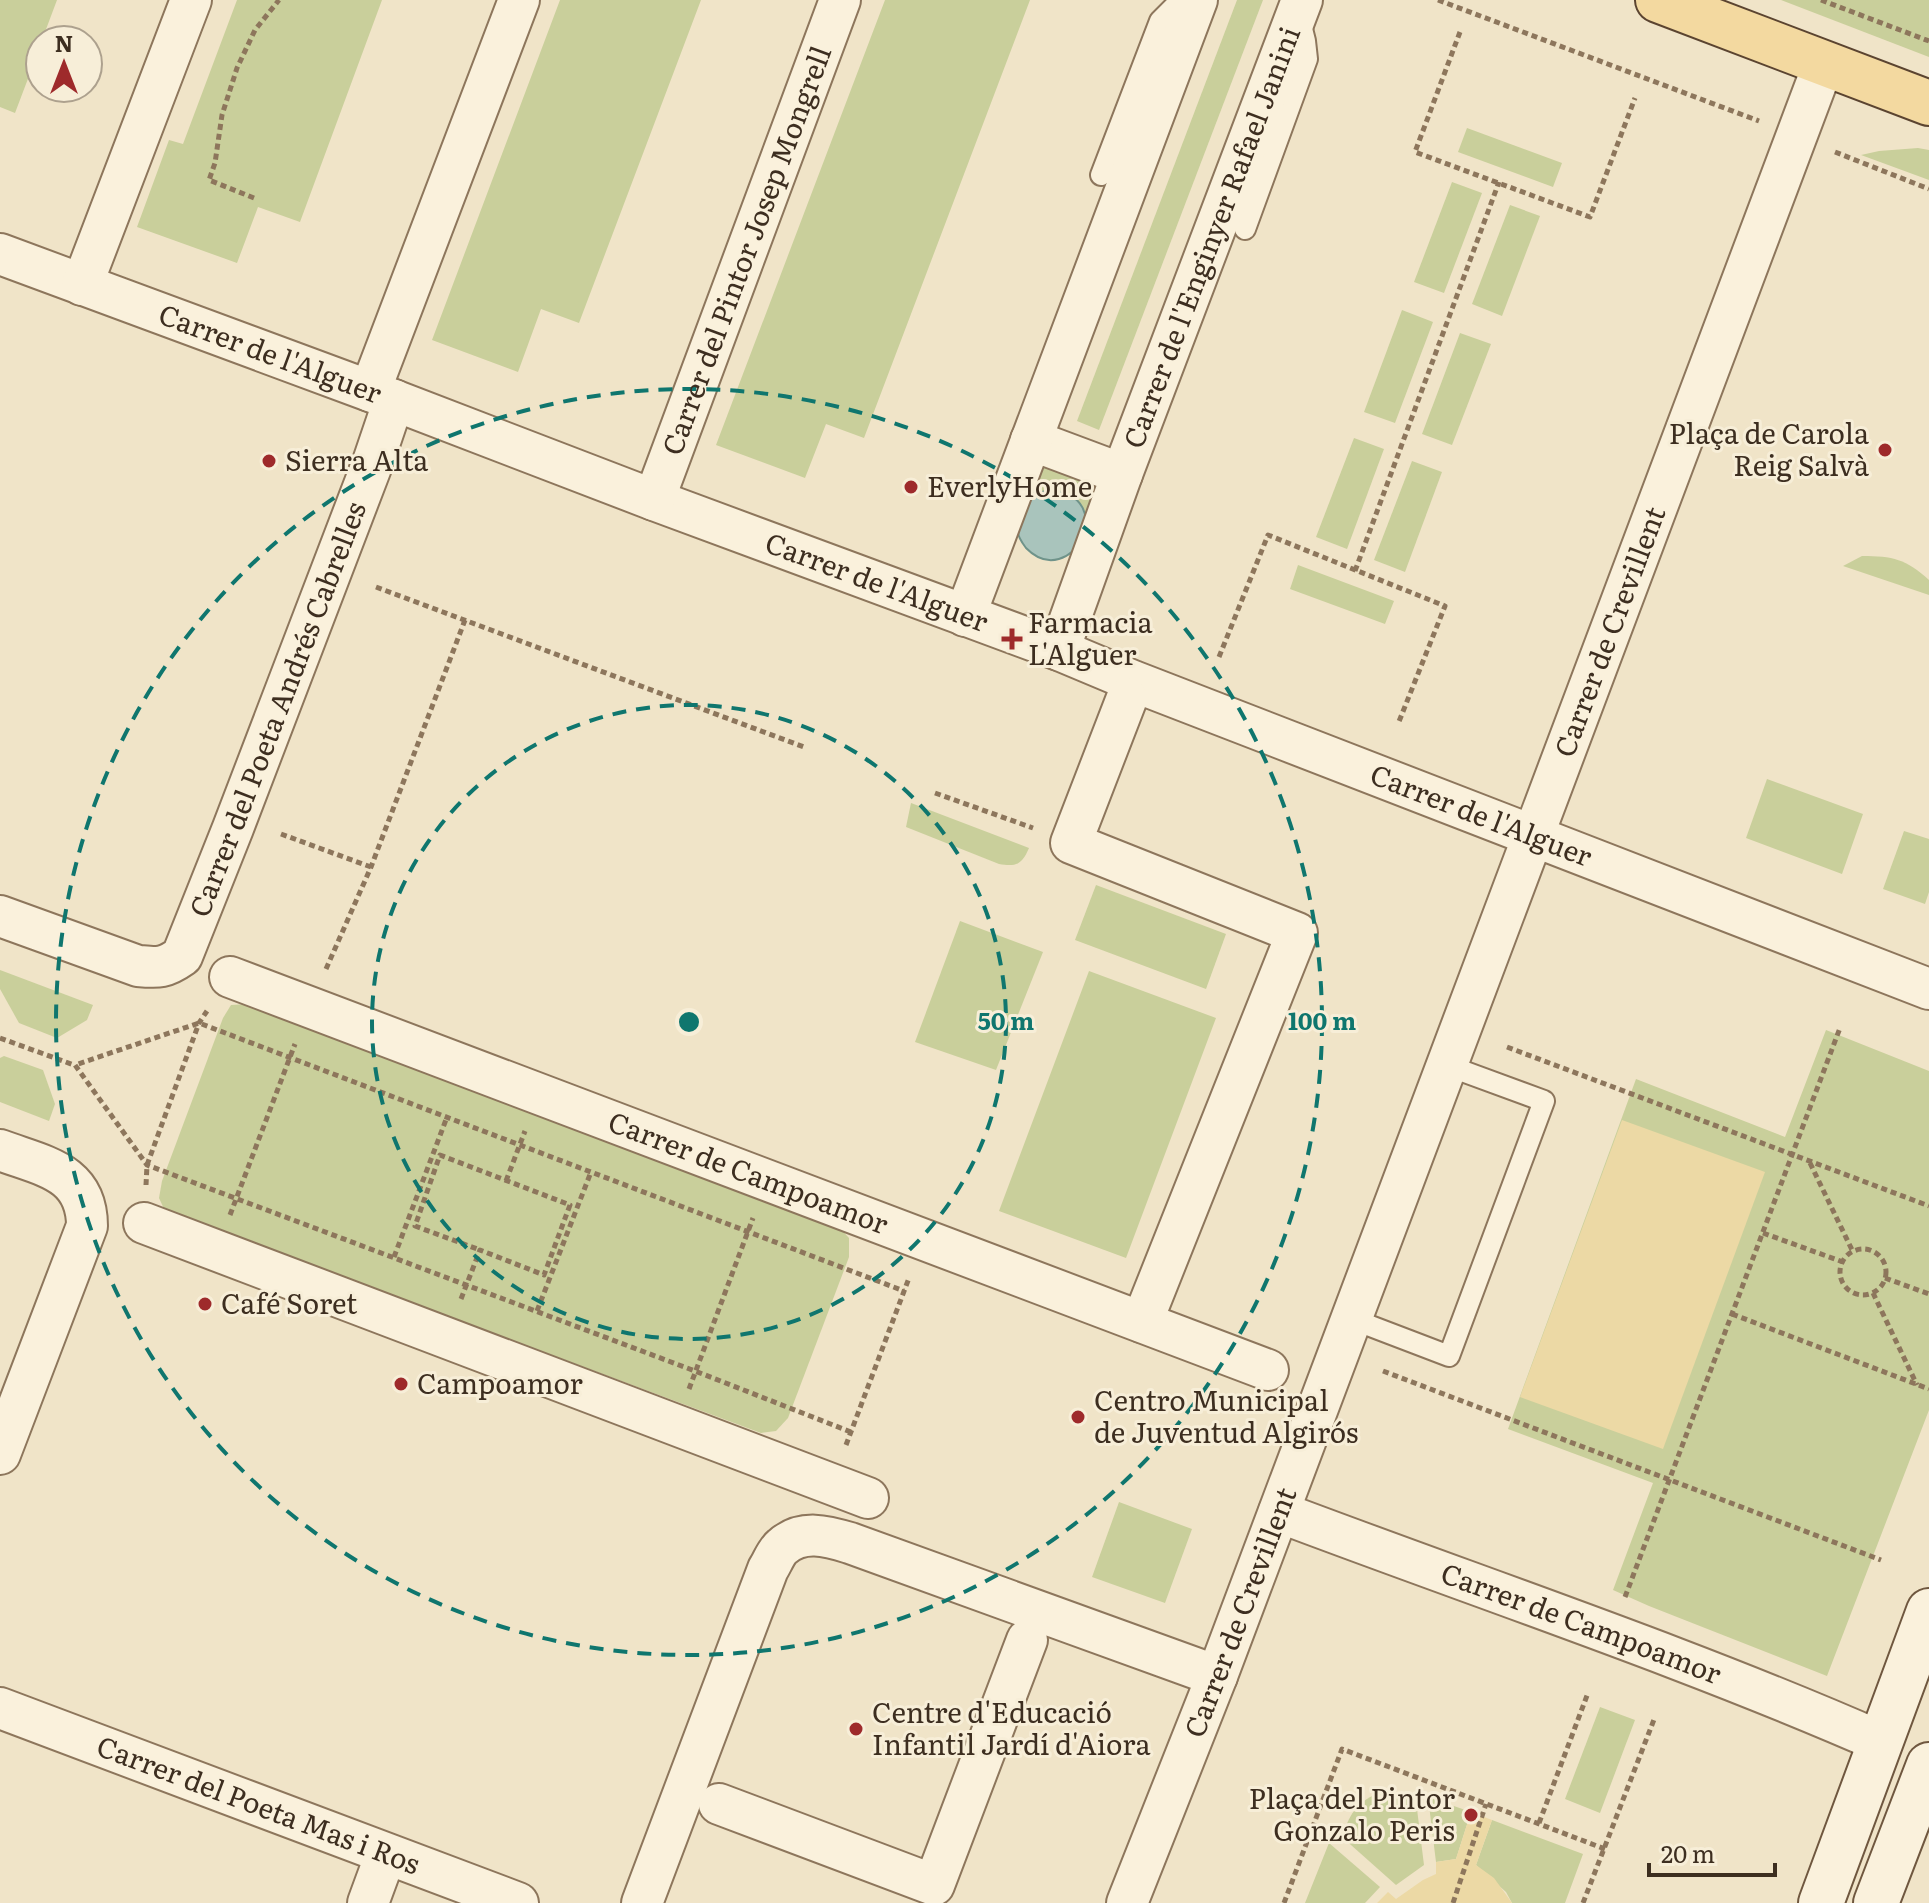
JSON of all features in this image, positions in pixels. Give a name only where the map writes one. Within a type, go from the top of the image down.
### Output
[{"type":"main road","points":[[1658,0],[1929,103]]},
{"type":"street","points":[[82,285],[191,0]]},
{"type":"street","name":"Carrer del Poeta Andrés Cabrelles","points":[[0,916],[138,966],[167,966],[182,956],[373,462],[382,396],[519,0]]},
{"type":"street","name":"Carrer del Pintor Josep Mongrell","points":[[654,500],[840,0]]},
{"type":"street","points":[[965,616],[1197,0]]},
{"type":"street","name":"Carrer de l'Enginyer Rafael Janini","points":[[1059,650],[1122,474],[1300,4]]},
{"type":"street","name":"Carrer de Crevillent","points":[[1127,1903],[1217,1676],[1824,63]]},
{"type":"street","name":"Carrer de l'Alguer","points":[[0,254],[1059,650],[1929,989]]},
{"type":"street","name":"Carrer de l'Enginyer Rafael Janini","points":[[1031,440],[1122,474]]},
{"type":"street","points":[[1127,698],[1071,843],[1297,933],[1142,1322]]},
{"type":"street","name":"Carrer de Campoamor","points":[[230,977],[1268,1370]]},
{"type":"street","points":[[0,1150],[57,1172],[72,1182],[82,1195],[87,1212],[87,1226],[0,1454]]},
{"type":"street","points":[[144,1223],[850,1490]]},
{"type":"street","name":"Carrer de Campoamor","points":[[1279,1512],[1665,1654],[1881,1742]]},
{"type":"street","points":[[642,1903],[768,1569],[780,1548],[801,1536],[826,1536],[1217,1676]]},
{"type":"street","points":[[1821,1903],[1881,1742],[1921,1650],[1929,1611]]},
{"type":"street","points":[[719,1804],[934,1885],[1027,1640]]},
{"type":"street","name":"Carrer del Poeta Mas i Ros","points":[[0,1708],[518,1903]]},
{"type":"street","points":[[1881,1742],[1900,1766],[1910,1813]]},
{"type":"street","points":[[1876,1903],[1929,1765]]},
{"type":"street","points":[[368,1903],[386,1854]]},
{"type":"lane","points":[[1101,175],[1160,21],[1181,0]]},
{"type":"lane","points":[[1245,229],[1307,59],[1300,4]]},
{"type":"lane","points":[[1352,1319],[1449,1356],[1544,1101],[1446,1065]]},
{"type":"path","points":[[254,198],[209,180],[215,163],[222,115],[237,68],[255,30],[279,0]]},
{"type":"path","points":[[1438,0],[1767,124]]},
{"type":"path","points":[[1821,0],[1929,41]]},
{"type":"path","points":[[1460,32],[1415,152],[1590,217],[1635,98]]},
{"type":"path","points":[[1849,158],[1929,189]]},
{"type":"path","points":[[1355,571],[1499,182]]},
{"type":"path","points":[[1219,657],[1268,535],[1445,606],[1398,724]]},
{"type":"path","points":[[376,587],[804,747]]},
{"type":"path","points":[[217,1250],[309,1006],[371,867],[465,620]]},
{"type":"path","points":[[935,793],[1071,843]]},
{"type":"path","points":[[281,834],[371,867]]},
{"type":"path","points":[[144,1223],[147,1165],[199,1023],[230,977]]},
{"type":"path","points":[[75,1065],[199,1023],[904,1291]]},
{"type":"path","points":[[1622,1605],[1840,1028]]},
{"type":"path","points":[[0,1038],[75,1065],[147,1165],[851,1432]]},
{"type":"path","points":[[1507,1047],[1929,1206]]},
{"type":"path","points":[[394,1257],[447,1117]]},
{"type":"path","points":[[506,1181],[520,1143]]},
{"type":"path","points":[[440,1155],[570,1205],[544,1275],[480,1250],[415,1226],[440,1155]]},
{"type":"path","points":[[1809,1161],[1853,1252]]},
{"type":"path","points":[[537,1311],[591,1172]]},
{"type":"path","points":[[694,1373],[749,1230]]},
{"type":"path","points":[[1763,1233],[1843,1262]]},
{"type":"path","points":[[850,1490],[851,1432],[923,1239]]},
{"type":"path","points":[[1862,1249],[1876,1253],[1885,1264],[1882,1285],[1873,1293],[1863,1295],[1849,1290],[1841,1276],[1843,1262],[1848,1255],[1862,1249]]},
{"type":"path","points":[[466,1286],[480,1250]]},
{"type":"path","points":[[1885,1278],[1929,1294]]},
{"type":"path","points":[[1873,1293],[1917,1385]]},
{"type":"path","points":[[1732,1314],[1929,1389]]},
{"type":"path","points":[[1383,1371],[1881,1560]]},
{"type":"path","points":[[1539,1823],[1588,1693]]},
{"type":"path","points":[[1583,1903],[1655,1717]]},
{"type":"path","points":[[1284,1903],[1342,1749],[1605,1849]]},
{"type":"path","points":[[1453,1903],[1486,1804]]},
{"type":"green space","points":[[0,0],[57,0],[48,24],[24,24],[24,89],[15,113],[0,107]]},
{"type":"green space","points":[[237,0],[382,0],[300,222],[258,207],[237,263],[137,227],[169,140],[183,144]]},
{"type":"green space","points":[[560,0],[701,0],[579,323],[541,309],[518,372],[432,340]]},
{"type":"green space","points":[[885,0],[1030,0],[864,438],[826,424],[805,478],[716,445]]},
{"type":"green space","points":[[1237,0],[1263,0],[1099,430],[1077,421]]},
{"type":"green space","points":[[1781,0],[1929,0],[1929,57]]},
{"type":"green space","points":[[1467,128],[1562,163],[1553,187],[1458,152]]},
{"type":"green space","points":[[1929,150],[1929,180],[1861,155],[1879,151]]},
{"type":"green space","points":[[1452,182],[1482,193],[1444,293],[1414,282]]},
{"type":"green space","points":[[1510,205],[1540,216],[1502,316],[1472,304]]},
{"type":"green space","points":[[1402,310],[1433,322],[1395,423],[1364,412]]},
{"type":"green space","points":[[1460,333],[1491,344],[1452,445],[1422,434]]},
{"type":"green space","points":[[1354,438],[1384,449],[1347,549],[1316,537]]},
{"type":"green space","points":[[1038,459],[1104,483],[1083,538],[1084,516],[1071,497],[1028,500]]},
{"type":"green space","points":[[1412,461],[1442,472],[1405,572],[1374,560]]},
{"type":"green space","points":[[1862,556],[1891,558],[1913,567],[1929,580],[1929,595],[1843,566]]},
{"type":"green space","points":[[1298,565],[1394,601],[1385,624],[1290,589]]},
{"type":"green space","points":[[1767,779],[1863,814],[1842,874],[1746,838]]},
{"type":"green space","points":[[911,803],[1029,848],[1018,863],[999,864],[906,827]]},
{"type":"green space","points":[[1904,831],[1929,839],[1929,892],[1925,904],[1883,889]]},
{"type":"green space","points":[[1096,885],[1226,934],[1206,989],[1075,940]]},
{"type":"green space","points":[[960,921],[1043,952],[996,1070],[915,1042]]},
{"type":"green space","points":[[0,970],[93,1005],[87,1020],[57,1038],[19,1023],[0,989]]},
{"type":"green space","points":[[1089,971],[1216,1018],[1126,1258],[999,1211]]},
{"type":"green space","points":[[247,1004],[838,1226],[849,1238],[849,1257],[788,1418],[776,1431],[761,1433],[165,1211],[159,1198],[162,1181],[223,1018],[231,1005]]},
{"type":"green space","points":[[1826,1030],[1929,1071],[1929,1410],[1827,1676],[1613,1590],[1653,1483],[1508,1429],[1636,1079],[1785,1137]]},
{"type":"green space","points":[[4,1056],[43,1070],[55,1104],[49,1121],[0,1102],[0,1058]]},
{"type":"green space","points":[[1119,1502],[1192,1529],[1165,1603],[1092,1577]]},
{"type":"green space","points":[[1600,1707],[1635,1720],[1600,1813],[1565,1799]]},
{"type":"green space","points":[[1377,1794],[1416,1801],[1424,1865],[1396,1885],[1342,1837],[1354,1811]]},
{"type":"green space","points":[[1428,1797],[1471,1812],[1456,1859],[1436,1862]]},
{"type":"green space","points":[[1492,1820],[1583,1854],[1565,1903],[1512,1903],[1506,1892],[1476,1865]]},
{"type":"green space","points":[[1329,1843],[1380,1887],[1365,1903],[1305,1903]]},
{"type":"sand","points":[[1622,1120],[1765,1172],[1663,1449],[1520,1397]]},
{"type":"sand","points":[[1471,1812],[1492,1820],[1476,1865],[1494,1878],[1512,1903],[1377,1903],[1388,1892],[1396,1899],[1436,1874],[1436,1862],[1456,1859]]},
{"type":"water","points":[[1049,490],[1071,496],[1083,508],[1086,523],[1082,538],[1072,551],[1059,559],[1043,559],[1026,548],[1018,534],[1029,499]]},
{"type":"place","name":"Plaça de Carola Reig Salvà","points":[[1885,450]]},
{"type":"place","name":"Sierra Alta","points":[[269,461]]},
{"type":"place","name":"EverlyHome","points":[[911,487]]},
{"type":"place","name":"Farmacia L'Alguer","points":[[1012,639]]},
{"type":"place","name":"Café Soret","points":[[205,1304]]},
{"type":"place","name":"Campoamor","points":[[401,1384]]},
{"type":"place","name":"Centro Municipal de Juventud Algirós","points":[[1078,1417]]},
{"type":"place","name":"Centre d'Educació Infantil Jardí d'Aiora","points":[[856,1729]]},
{"type":"place","name":"Plaça del Pintor Gonzalo Peris","points":[[1471,1815]]}]
